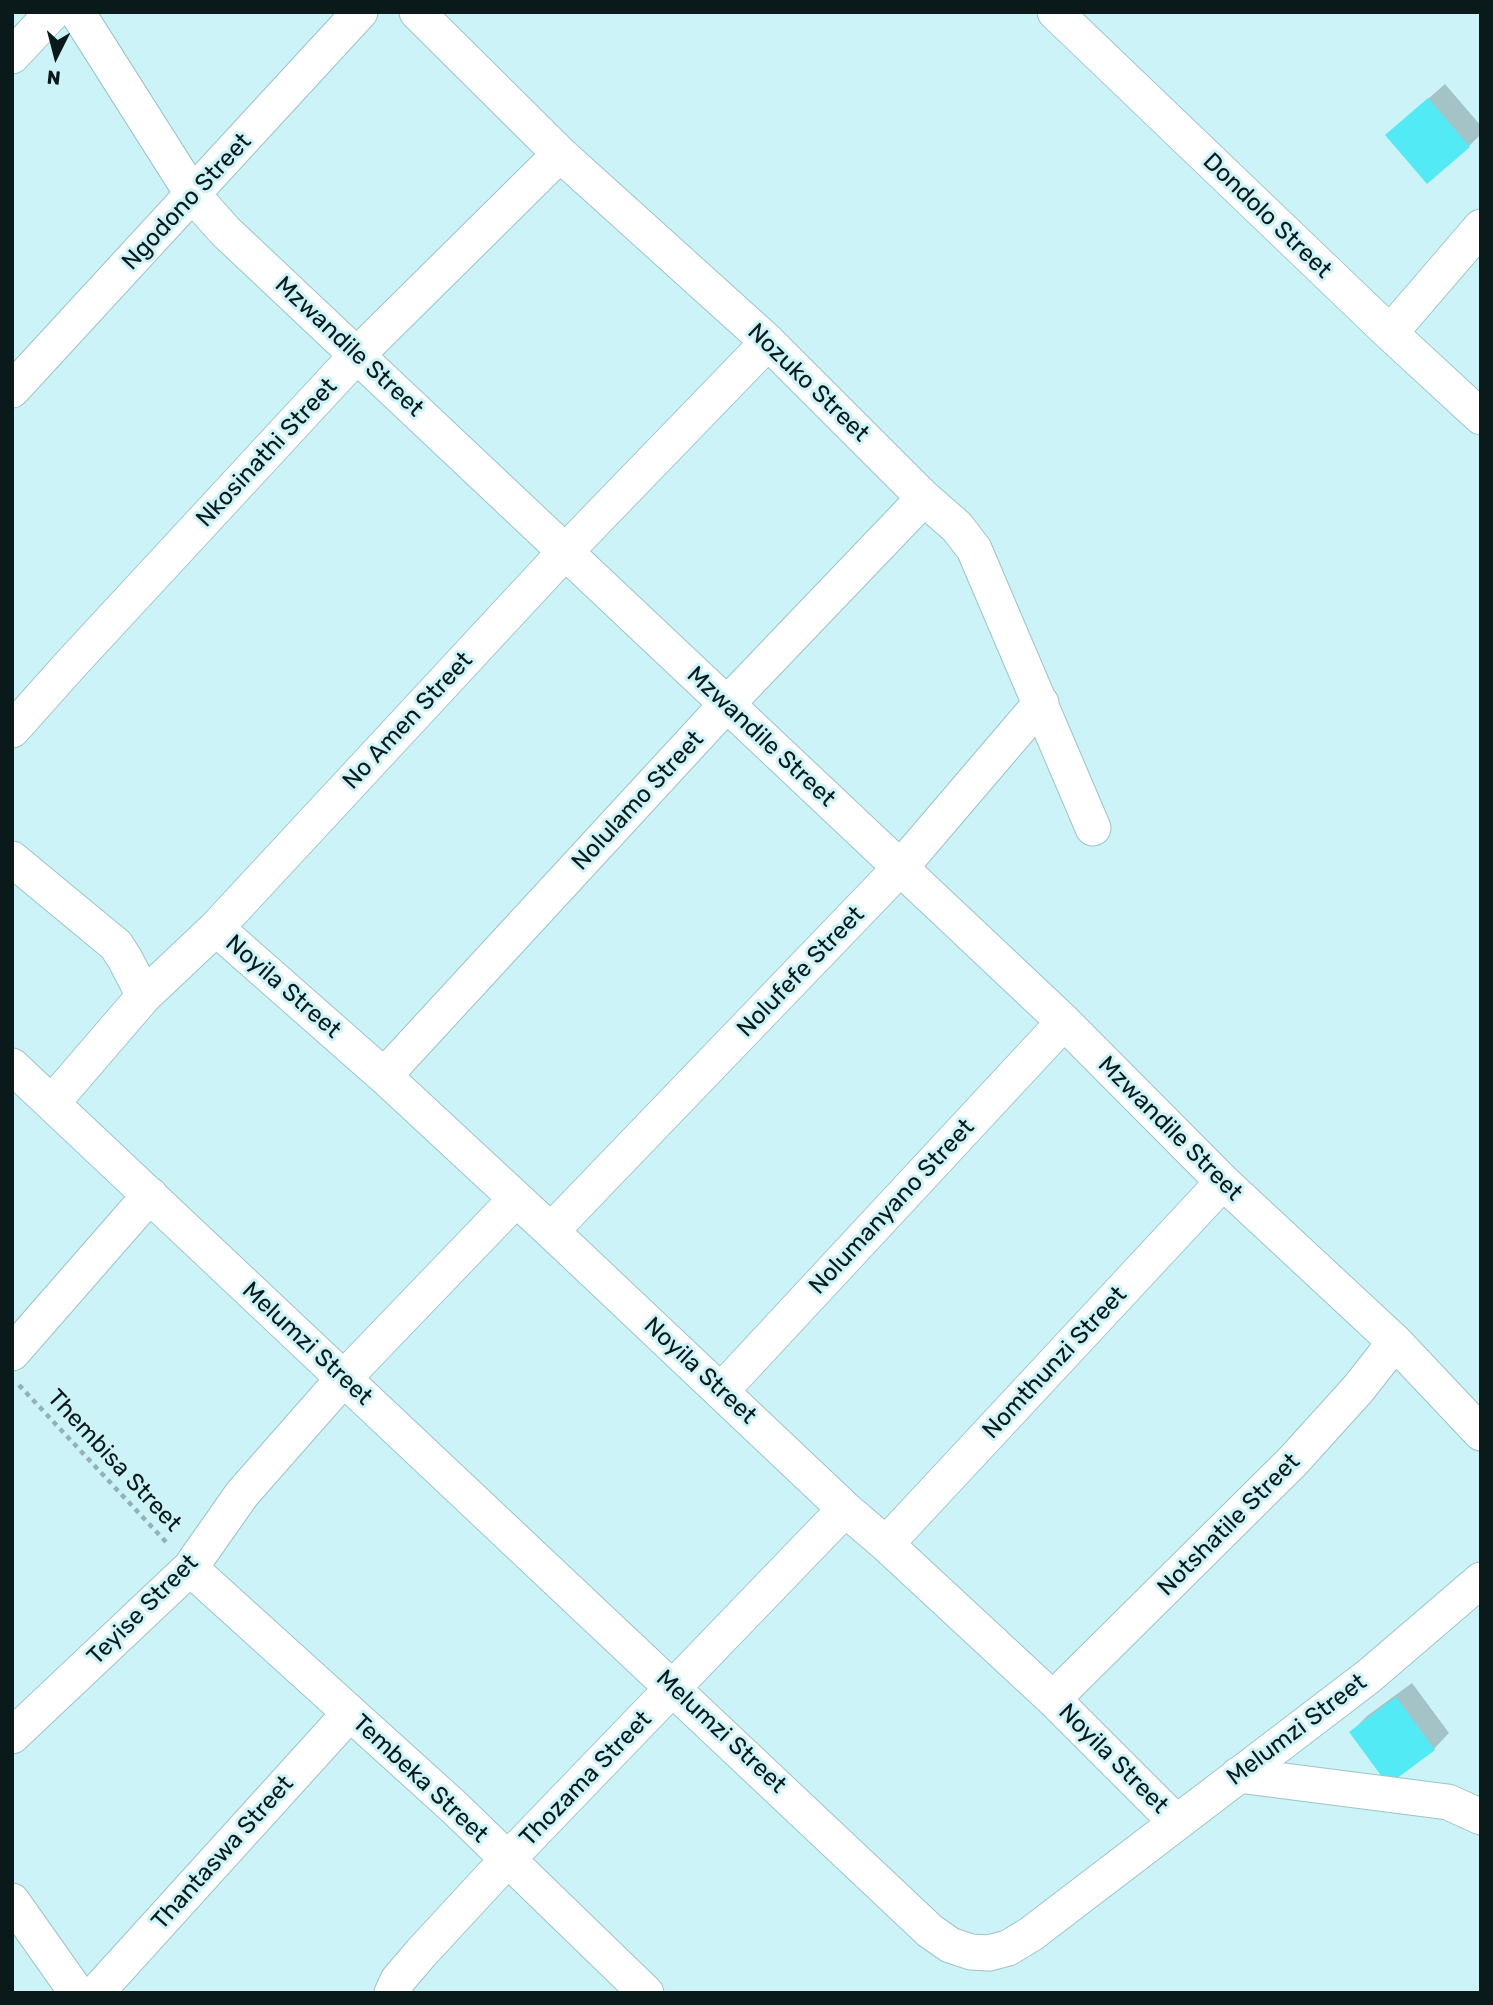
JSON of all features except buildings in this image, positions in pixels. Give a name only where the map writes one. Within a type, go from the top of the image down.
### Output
[{"type":"street","points":[[12,56],[53,12]]},
{"type":"street","name":"Mzwandile Street","points":[[77,12],[193,195],[225,231],[1063,1022],[1223,1182],[1395,1342],[1481,1433]]},
{"type":"street","name":"Ngodono Street","points":[[12,390],[360,12]]},
{"type":"street","name":"Nozuko Street","points":[[417,12],[560,154],[768,342],[924,498],[957,527],[974,549],[1093,828]]},
{"type":"street","name":"Dondolo Street","points":[[1055,12],[1481,417]]},
{"type":"street","name":"Nkosinathi Street","points":[[12,730],[357,355],[560,154]]},
{"type":"street","points":[[1390,333],[1481,227]]},
{"type":"street","name":"No Amen Street","points":[[52,1103],[144,996],[216,928],[564,553],[768,342]]},
{"type":"street","name":"Nolulamo Street","points":[[384,1076],[726,705],[924,498]]},
{"type":"street","name":"Nolufefe Street","points":[[551,1231],[901,867],[1041,703]]},
{"type":"street","points":[[12,859],[116,945],[144,996]]},
{"type":"street","name":"Noyila Street","points":[[216,928],[384,1076],[551,1231],[845,1509],[1053,1699],[1176,1822]]},
{"type":"street","name":"Nolumanyano Street","points":[[721,1391],[1063,1022]]},
{"type":"street","name":"Melumzi Street","points":[[12,1066],[930,1931],[950,1945],[971,1952],[989,1953],[1008,1948],[1031,1934],[1369,1676],[1481,1580]]},
{"type":"street","name":"Nomthunzi Street","points":[[886,1544],[1223,1182]]},
{"type":"street","points":[[12,1353],[150,1195]]},
{"type":"street","name":"Teyise Street","points":[[12,1736],[190,1568],[242,1493],[344,1378],[516,1199]]},
{"type":"street","name":"Notshatile Street","points":[[1053,1699],[1293,1461],[1359,1388],[1395,1342]]},
{"type":"street","name":"Thozama Street","points":[[392,1993],[398,1980],[421,1953],[507,1860],[845,1509]]},
{"type":"street","name":"Tembeka Street","points":[[190,1568],[455,1808],[646,1993]]},
{"type":"street","name":"Thantaswa Street","points":[[96,1993],[349,1714]]},
{"type":"street","points":[[1238,1775],[1448,1802],[1481,1817]]},
{"type":"street","points":[[12,1901],[77,1993]]},
{"type":"path","name":"Thembisa Street","points":[[12,1378],[190,1568]]}]
